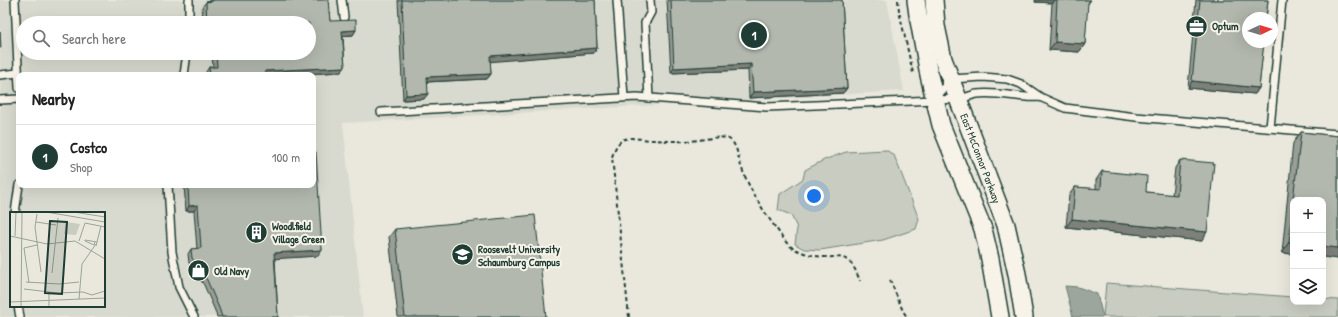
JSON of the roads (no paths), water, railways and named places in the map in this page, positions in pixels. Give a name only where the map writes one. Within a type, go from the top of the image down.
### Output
[{"type":"street","points":[[916,0],[922,44],[941,125],[983,229],[1000,317]]},
{"type":"street","name":"East McConnor Parkway","points":[[934,0],[937,33],[943,59],[1006,225],[1017,274],[1024,317]]},
{"type":"lane","points":[[15,0],[16,24]]},
{"type":"lane","points":[[189,0],[189,16]]},
{"type":"lane","points":[[342,0],[344,17]]},
{"type":"lane","points":[[617,0],[624,97]]},
{"type":"lane","points":[[649,98],[645,23],[651,12],[650,0]]},
{"type":"lane","points":[[1270,128],[1282,0]]},
{"type":"lane","points":[[17,60],[18,72]]},
{"type":"lane","points":[[184,72],[186,60]]},
{"type":"lane","points":[[0,74],[16,73]]},
{"type":"lane","points":[[935,100],[951,79],[983,77],[1006,79],[1021,84],[1040,97],[1065,108],[1136,117],[1338,134]]},
{"type":"lane","points":[[381,112],[624,97],[767,107],[959,99],[978,94],[994,94],[1027,98],[1040,97]]},
{"type":"lane","points":[[0,100],[16,99]]},
{"type":"lane","points":[[15,212],[19,188]]},
{"type":"lane","points":[[168,188],[172,252],[179,287],[194,317]]},
{"type":"lane","points":[[18,307],[20,317]]},
{"type":"place","name":"Optum","points":[[1196,26]]},
{"type":"place","name":"Costco","points":[[754,35]]},
{"type":"place","name":"Woodlfield Village Green","points":[[256,232]]},
{"type":"place","name":"Roosevelt University Schaumburg Campus","points":[[462,255]]},
{"type":"place","name":"Old Navy","points":[[198,271]]}]
